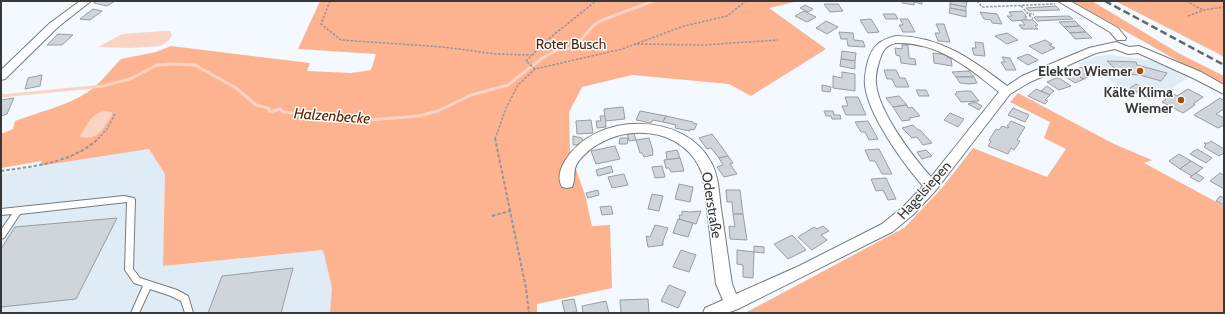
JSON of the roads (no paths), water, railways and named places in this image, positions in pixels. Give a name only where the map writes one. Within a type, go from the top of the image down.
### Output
[{"type":"street","points":[[1,76],[54,25],[86,1]]},
{"type":"street","points":[[1064,2],[1114,30],[1119,41],[1128,51],[1139,49],[1224,90]]},
{"type":"street","points":[[931,186],[913,166],[896,140],[879,109],[871,88],[872,65],[876,54],[882,45],[891,40],[908,40],[930,44],[948,50],[978,69],[1006,91]]},
{"type":"street","name":"Hagelsiepen","points":[[711,313],[804,270],[887,228],[909,210],[931,186],[1006,91],[1026,79],[1093,50],[1119,41]]},
{"type":"street","name":"Oderstraße","points":[[567,183],[567,170],[584,146],[598,137],[615,131],[646,129],[663,132],[687,143],[697,151],[705,163],[710,176],[724,284],[732,304]]},
{"type":"lane","points":[[1,212],[124,199],[131,200],[129,270],[137,281],[174,293],[185,299],[189,313]]},
{"type":"lane","points":[[1,236],[18,211]]},
{"type":"lane","points":[[135,313],[148,284]]},
{"type":"waterway","name":"Halzenbecke","points":[[1,96],[103,86],[130,79],[157,65],[195,65],[236,88],[256,105],[268,108],[270,112],[280,109],[283,112],[369,120],[419,116],[438,111],[471,95],[508,85],[541,59],[557,50],[574,48],[593,26],[600,21],[653,1]]},
{"type":"railway","points":[[1105,1],[1224,65]]},
{"type":"place","name":"Elektro Wiemer","points":[[1140,71]]},
{"type":"place","name":"Kälte Klima Wiemer","points":[[1181,100]]},
{"type":"park label","name":"Roter Busch","points":[[571,44]]}]
